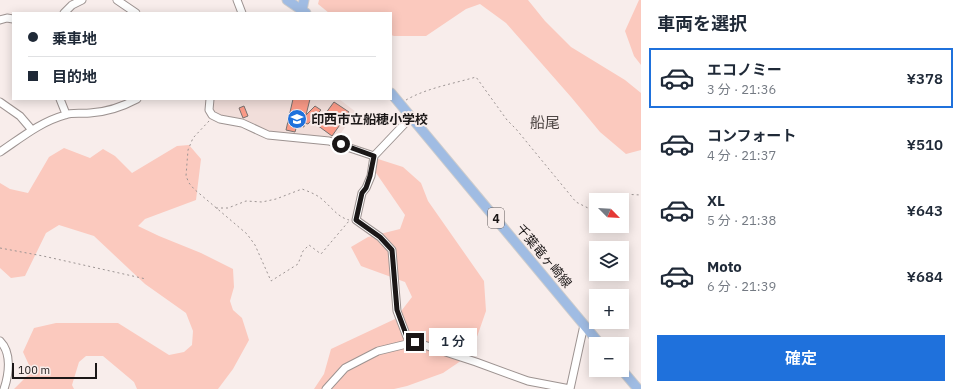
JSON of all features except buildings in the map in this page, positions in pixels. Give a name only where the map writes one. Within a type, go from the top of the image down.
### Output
[{"type":"main road","points":[[287,0],[303,12]]},
{"type":"main road","points":[[303,12],[304,0]]},
{"type":"main road","name":"千葉竜ヶ崎線","points":[[392,94],[412,116],[594,337]]},
{"type":"main road","points":[[628,377],[638,389]]},
{"type":"street","points":[[65,12],[72,5],[82,0]]},
{"type":"street","points":[[117,0],[135,12]]},
{"type":"street","points":[[237,0],[242,12]]},
{"type":"street","points":[[0,20],[7,18],[12,19]]},
{"type":"street","points":[[60,100],[66,114]]},
{"type":"street","points":[[0,152],[32,130],[66,114],[88,114],[108,111],[135,100]]},
{"type":"street","points":[[210,100],[209,110],[214,116],[224,120],[242,123],[268,135],[329,141],[374,156]]},
{"type":"street","points":[[0,102],[20,116],[32,130]]},
{"type":"street","points":[[412,116],[374,156],[370,176],[366,188],[362,193],[356,220],[380,237],[392,250],[397,310],[407,337],[415,342],[454,354],[528,381],[570,389],[584,325]]},
{"type":"street","points":[[0,340],[3,344],[7,357],[9,372],[4,389]]},
{"type":"street","points":[[326,389],[345,368],[378,351],[415,342]]},
{"type":"path","points":[[401,103],[420,94],[476,77],[507,120],[576,202],[589,208]]},
{"type":"path","points":[[214,116],[190,142],[186,176],[194,189],[216,208],[247,234],[255,245],[271,281],[298,264],[302,250],[309,245],[321,254],[349,220],[336,214],[324,200],[302,189],[276,199],[262,202],[246,201],[228,208],[216,208]]},
{"type":"path","points":[[629,194],[641,195]]},
{"type":"path","points":[[0,248],[146,279]]},
{"type":"shaded area","points":[[319,0],[528,0],[545,21],[571,47],[625,80],[641,93],[641,150],[626,154],[600,132],[506,23],[480,4],[466,9],[426,36],[394,36],[392,35],[392,12],[328,12],[318,4]]},
{"type":"shaded area","points":[[639,0],[641,0],[641,65],[634,56],[625,31]]},
{"type":"shaded area","name":"印西市立船穂小学校","points":[[213,100],[340,100],[356,112],[336,140],[272,134],[241,118],[222,117],[214,113]]},
{"type":"shaded area","points":[[189,145],[201,159],[196,200],[145,219],[138,226],[201,253],[233,269],[234,287],[230,301],[233,310],[242,318],[249,340],[233,369],[218,389],[137,389],[134,382],[103,356],[86,356],[79,362],[72,385],[74,389],[14,389],[29,374],[29,365],[23,352],[34,328],[56,323],[118,323],[169,355],[184,352],[192,345],[193,331],[186,313],[145,284],[94,236],[59,225],[46,233],[25,276],[11,278],[0,268],[0,183],[10,189],[28,193],[49,157],[64,148],[90,158],[103,149],[115,156],[132,173],[177,146]]},
{"type":"shaded area","points":[[378,159],[403,167],[421,183],[428,201],[484,281],[486,311],[471,354],[443,373],[394,389],[314,389],[324,374],[331,349],[395,319],[412,297],[405,282],[361,266],[351,247],[368,237],[400,229],[405,215],[374,170]]},
{"type":"place","name":"印西市立船穂小学校","points":[[297,119]]},
{"type":"district","name":"船尾","points":[[545,122]]},
{"type":"route","points":[[341,144],[374,156],[370,176],[366,188],[362,193],[356,220],[380,237],[392,250],[397,310],[407,337],[415,342]]}]
